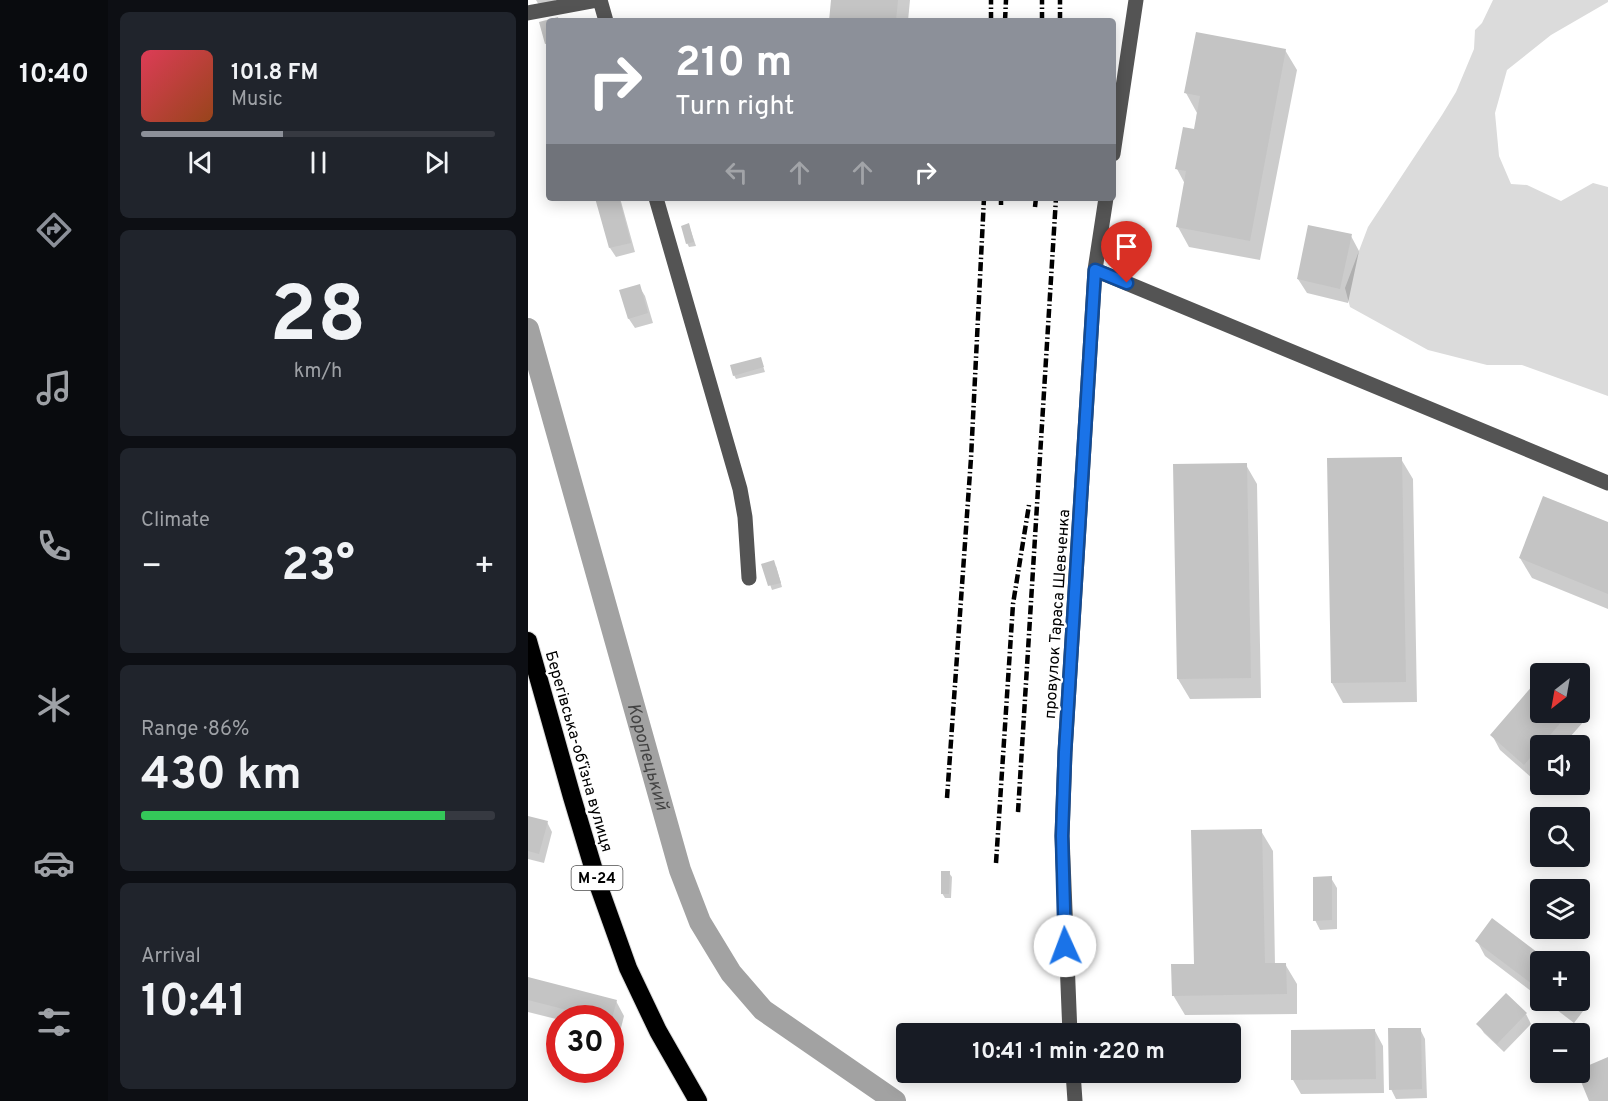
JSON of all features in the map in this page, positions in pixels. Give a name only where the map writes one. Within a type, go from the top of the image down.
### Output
[{"type":"highway","name":"Берегівська-обʼїзна вулиця","points":[[528,641],[572,797],[628,968],[658,1031],[698,1101]]},
{"type":"street","points":[[528,13],[599,0],[605,18]]},
{"type":"street","points":[[1116,134],[1136,0]]},
{"type":"street","points":[[657,201],[740,489],[745,518],[749,578]]},
{"type":"street","name":"провулок Тараса Шевченка","points":[[1069,1023],[1062,826],[1065,752],[1095,270],[1106,201]]},
{"type":"street","points":[[1095,270],[1608,483]]},
{"type":"street","points":[[1074,1083],[1075,1101]]},
{"type":"shaded area","points":[[1493,0],[1608,0],[1551,35],[1507,70],[1495,113],[1499,156],[1511,184],[1527,185],[1561,201],[1593,183],[1608,187],[1608,396],[1522,365],[1487,365],[1428,350],[1350,307],[1345,288],[1368,227],[1456,92],[1474,49],[1475,30],[1482,23]]},
{"type":"building","points":[[831,0],[898,0],[896,18],[829,18]]},
{"type":"building","points":[[546,20],[546,44],[545,44],[539,22]]},
{"type":"building","points":[[1196,32],[1286,49],[1250,241],[1176,227],[1186,171],[1175,169],[1183,127],[1194,129],[1200,96],[1184,93]]},
{"type":"building","points":[[596,201],[620,201],[631,243],[609,248]]},
{"type":"building","points":[[689,223],[694,242],[686,244],[681,226]]},
{"type":"building","points":[[1308,225],[1352,234],[1340,289],[1297,279]]},
{"type":"building","points":[[640,284],[648,313],[628,319],[619,290]]},
{"type":"building","points":[[761,357],[764,367],[733,376],[730,365]]},
{"type":"building","points":[[1402,457],[1406,682],[1331,683],[1327,458]]},
{"type":"building","points":[[1247,463],[1251,678],[1177,679],[1173,464]]},
{"type":"building","points":[[1543,496],[1608,522],[1608,594],[1519,558]]},
{"type":"building","points":[[774,560],[781,583],[768,586],[761,564]]},
{"type":"building","points":[[1530,689],[1530,723],[1560,723],[1550,735],[1530,735],[1530,758],[1524,765],[1490,735]]},
{"type":"building","points":[[528,816],[548,821],[539,854],[528,851]]},
{"type":"building","points":[[1262,829],[1265,963],[1286,963],[1287,994],[1172,996],[1171,964],[1194,964],[1191,830]]},
{"type":"building","points":[[941,871],[950,871],[949,894],[941,894]]},
{"type":"building","points":[[1332,876],[1332,920],[1313,921],[1313,877]]},
{"type":"building","points":[[1492,918],[1536,951],[1530,951],[1530,982],[1475,941]]},
{"type":"building","points":[[528,977],[617,1000],[616,1005],[547,1005],[528,1000]]},
{"type":"building","points":[[1506,993],[1527,1013],[1497,1044],[1476,1024]]},
{"type":"building","points":[[1388,1028],[1421,1028],[1422,1089],[1389,1090]]},
{"type":"building","points":[[1375,1029],[1376,1079],[1291,1080],[1291,1030]]},
{"type":"building","points":[[1608,1057],[1608,1101],[1589,1101],[1582,1083],[1590,1083],[1590,1065]]},
{"type":"waterway","name":"Коропецький","points":[[528,329],[680,870],[700,922],[731,973],[763,1010],[895,1101]]},
{"type":"railway","points":[[991,0],[991,18]]},
{"type":"railway","points":[[1005,18],[1006,0]]},
{"type":"railway","points":[[1042,0],[1042,18]]},
{"type":"railway","points":[[1060,0],[1060,18]]},
{"type":"railway","points":[[947,798],[971,458],[984,201]]},
{"type":"railway","points":[[1035,207],[1036,201]]},
{"type":"railway","points":[[1018,812],[1056,201]]},
{"type":"railway","points":[[996,863],[1013,604],[1029,505]]},
{"type":"route","points":[[1065,946],[1062,836],[1065,752],[1095,270],[1127,283]]}]
